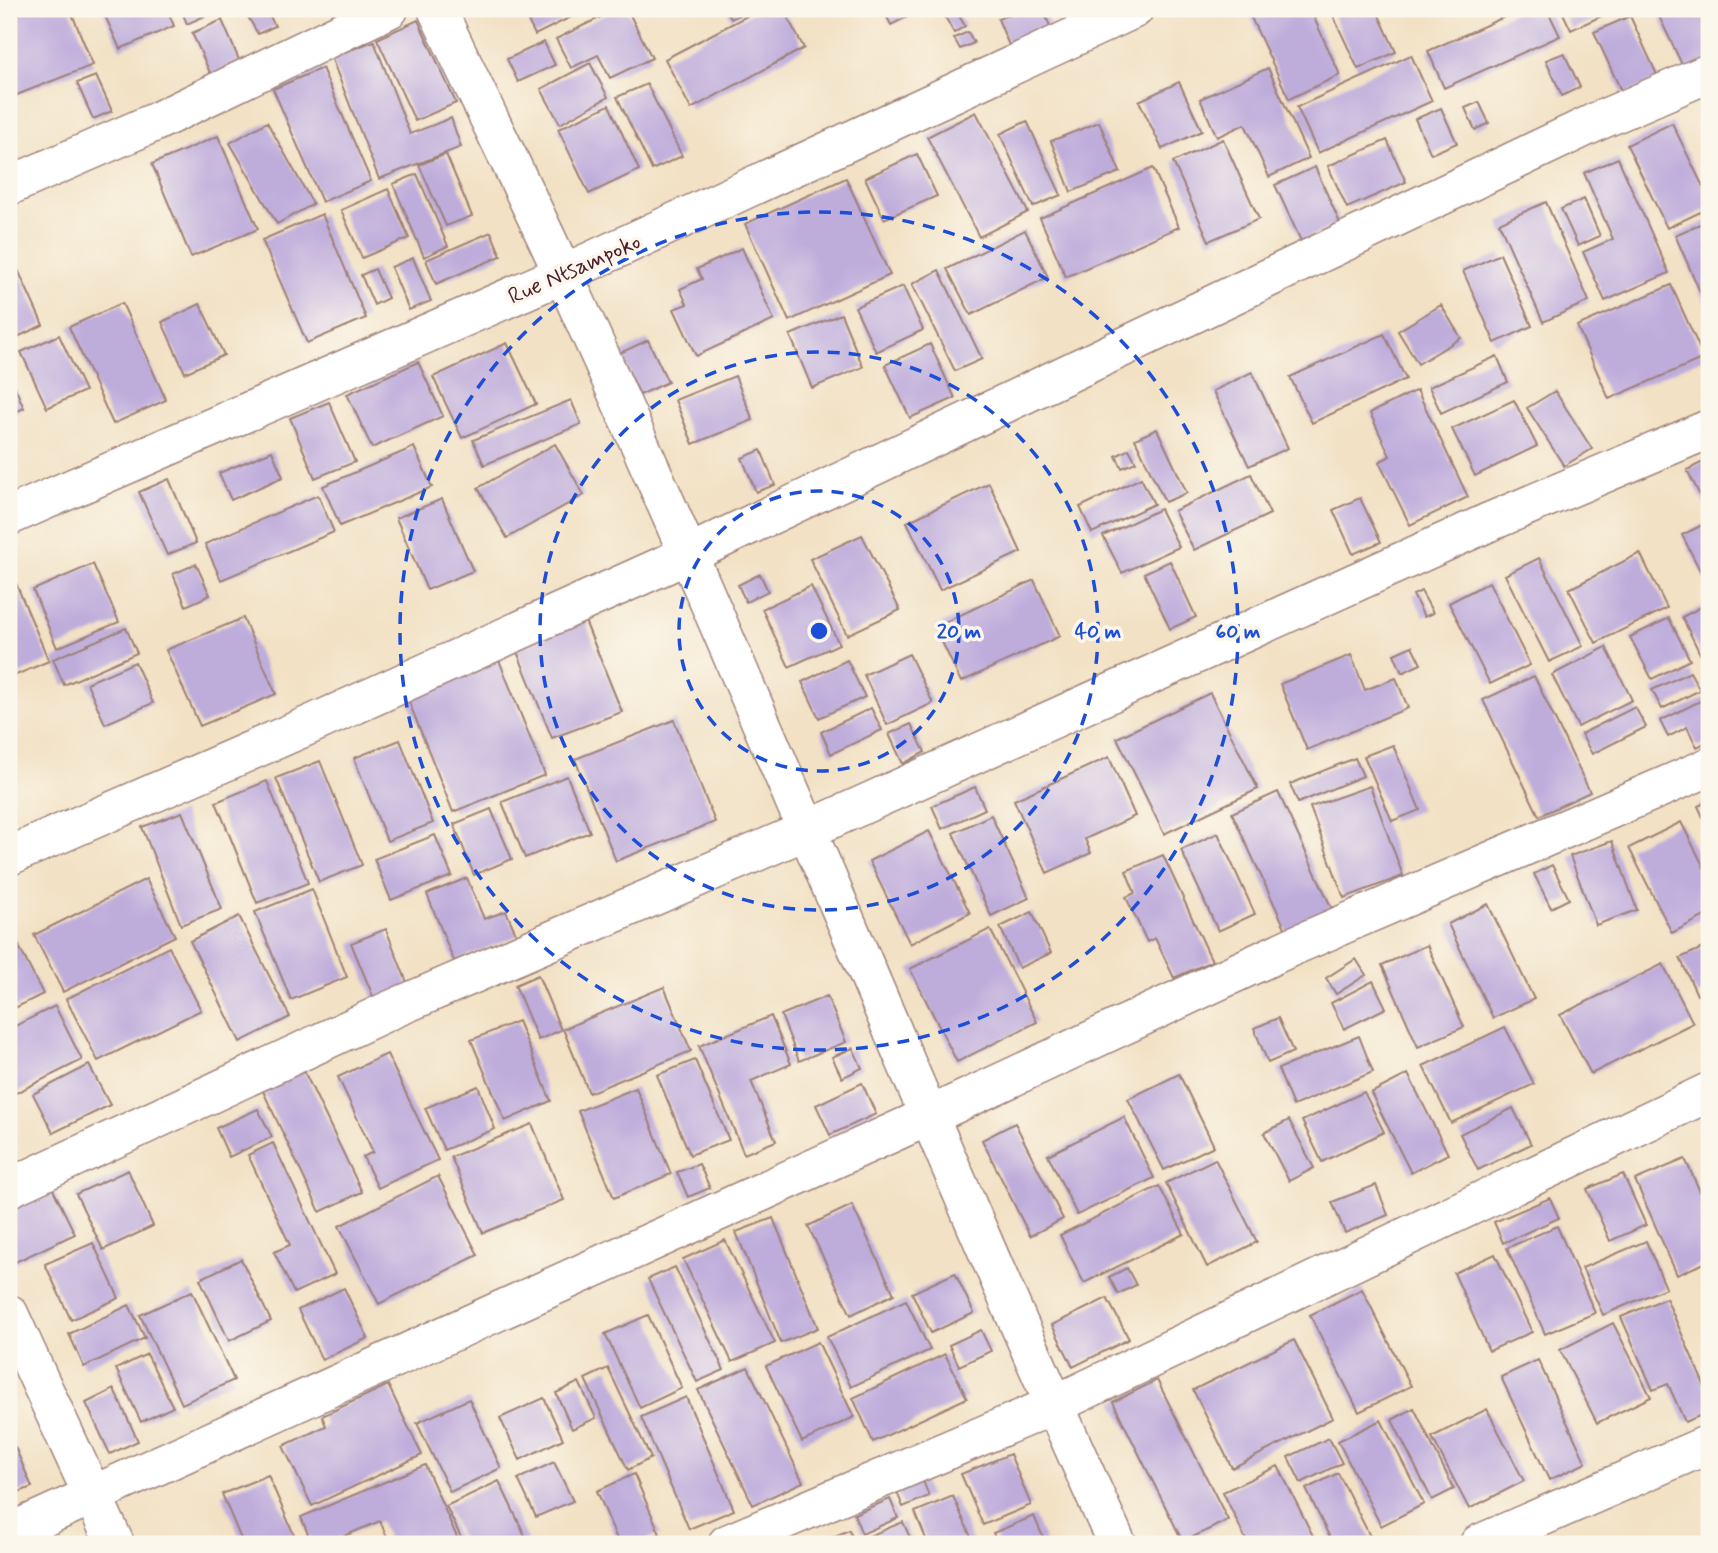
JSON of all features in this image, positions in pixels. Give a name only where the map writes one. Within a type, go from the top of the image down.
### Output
[{"type":"street","points":[[9,186],[153,123],[389,9]]},
{"type":"street","points":[[437,9],[563,274],[687,555],[927,1117],[1117,1544]]},
{"type":"street","name":"Rue Ntsampoko","points":[[9,516],[563,274],[1134,9]]},
{"type":"street","points":[[9,856],[312,724],[687,555],[1598,121],[1709,73]]},
{"type":"street","points":[[9,1188],[388,1012],[805,831],[1474,529],[1709,429]]},
{"type":"street","points":[[9,1533],[927,1117],[1291,947],[1709,767]]},
{"type":"street","points":[[727,1544],[1054,1405],[1709,1092]]},
{"type":"street","points":[[9,1314],[115,1544]]},
{"type":"street","points":[[1479,1544],[1709,1444]]},
{"type":"building","points":[[31,9],[70,9],[93,65],[9,98],[9,17]]},
{"type":"building","points":[[102,9],[167,9],[174,26],[120,49]]},
{"type":"building","points":[[181,9],[220,9],[187,24]]},
{"type":"building","points":[[266,9],[275,26],[258,34],[244,10]]},
{"type":"building","points":[[522,9],[587,9],[535,35]]},
{"type":"building","points":[[617,9],[627,9],[652,58],[610,78],[598,55],[571,68],[556,39]]},
{"type":"building","points":[[726,9],[751,9],[731,19]]},
{"type":"building","points":[[760,9],[783,9],[804,48],[691,109],[665,59]]},
{"type":"building","points":[[883,9],[923,9],[891,25]]},
{"type":"building","points":[[941,9],[955,9],[965,26],[954,33]]},
{"type":"building","points":[[1022,9],[1043,9],[1052,31],[1010,48],[998,19]]},
{"type":"building","points":[[1247,9],[1310,9],[1340,75],[1289,99]]},
{"type":"building","points":[[1330,9],[1376,9],[1396,52],[1358,69]]},
{"type":"building","points":[[1522,9],[1547,9],[1560,36],[1444,88],[1428,51]]},
{"type":"building","points":[[1561,9],[1617,9],[1571,30]]},
{"type":"building","points":[[1664,9],[1702,9],[1709,24],[1709,60],[1685,71],[1657,12]]},
{"type":"building","points":[[1630,16],[1659,79],[1623,95],[1594,32]]},
{"type":"building","points":[[222,20],[240,62],[211,75],[192,33]]},
{"type":"building","points":[[418,20],[456,103],[415,121],[377,39]]},
{"type":"building","points":[[968,32],[974,43],[960,49],[954,38]]},
{"type":"building","points":[[374,41],[410,134],[451,118],[461,147],[379,179],[331,57]]},
{"type":"building","points":[[544,42],[555,65],[518,82],[507,59]]},
{"type":"building","points":[[1564,53],[1580,87],[1562,96],[1546,60]]},
{"type":"building","points":[[1411,55],[1432,101],[1318,153],[1297,107]]},
{"type":"building","points":[[590,63],[608,97],[560,124],[541,89]]},
{"type":"building","points":[[322,68],[371,181],[322,202],[273,89]]},
{"type":"building","points":[[1268,68],[1309,158],[1269,177],[1245,124],[1217,137],[1200,99]]},
{"type":"building","points":[[96,76],[112,111],[93,119],[77,83]]},
{"type":"building","points":[[1179,82],[1202,131],[1162,149],[1139,101]]},
{"type":"building","points":[[647,84],[682,156],[652,170],[617,97]]},
{"type":"building","points":[[1479,102],[1489,123],[1475,130],[1465,108]]},
{"type":"building","points":[[609,105],[639,170],[589,194],[558,129]]},
{"type":"building","points":[[1441,108],[1457,143],[1431,154],[1415,119]]},
{"type":"building","points":[[976,112],[1028,212],[979,237],[927,137]]},
{"type":"building","points":[[1027,121],[1061,195],[1033,207],[1000,134]]},
{"type":"building","points":[[267,122],[313,204],[277,224],[230,143]]},
{"type":"building","points":[[1099,122],[1120,172],[1071,192],[1051,141]]},
{"type":"building","points":[[1672,123],[1709,199],[1709,208],[1667,228],[1627,145]]},
{"type":"building","points":[[218,136],[258,229],[191,257],[152,164]]},
{"type":"building","points":[[1223,139],[1259,219],[1209,241],[1173,162]]},
{"type":"building","points":[[1387,140],[1406,182],[1347,208],[1328,166]]},
{"type":"building","points":[[446,154],[472,216],[446,226],[419,165]]},
{"type":"building","points":[[917,154],[937,196],[884,219],[865,178]]},
{"type":"building","points":[[1618,158],[1669,273],[1605,301],[1583,252],[1613,239],[1584,173]]},
{"type":"building","points":[[1315,167],[1340,223],[1301,241],[1275,185]]},
{"type":"building","points":[[1153,168],[1179,227],[1066,277],[1040,218]]},
{"type":"building","points":[[417,174],[448,246],[424,257],[393,184]]},
{"type":"building","points":[[846,178],[890,275],[789,321],[745,224]]},
{"type":"building","points":[[388,189],[409,238],[362,258],[341,210]]},
{"type":"building","points":[[1584,199],[1600,236],[1578,246],[1561,209]]},
{"type":"building","points":[[1546,202],[1589,301],[1543,322],[1499,223]]},
{"type":"building","points":[[322,214],[366,318],[307,343],[262,240]]},
{"type":"building","points":[[1709,220],[1709,312],[1675,235]]},
{"type":"building","points":[[1025,230],[1048,277],[971,315],[947,269]]},
{"type":"building","points":[[491,232],[501,256],[436,284],[426,260]]},
{"type":"building","points":[[742,248],[774,320],[696,356],[674,309],[687,304],[680,289],[702,279],[697,269]]},
{"type":"building","points":[[1500,254],[1532,326],[1495,343],[1463,271]]},
{"type":"building","points":[[413,258],[431,301],[409,310],[391,267]]},
{"type":"building","points":[[14,261],[43,325],[9,341],[9,263]]},
{"type":"building","points":[[375,269],[388,298],[374,305],[361,275]]},
{"type":"building","points":[[939,270],[982,359],[955,371],[912,284]]},
{"type":"building","points":[[1671,285],[1704,358],[1609,399],[1577,326]]},
{"type":"building","points":[[903,286],[923,330],[876,352],[855,307]]},
{"type":"building","points":[[122,303],[166,400],[113,424],[69,327]]},
{"type":"building","points":[[200,304],[224,355],[185,373],[162,322]]},
{"type":"building","points":[[1441,305],[1461,338],[1418,364],[1398,331]]},
{"type":"building","points":[[841,314],[863,367],[812,388],[790,335]]},
{"type":"building","points":[[1384,334],[1406,379],[1312,423],[1290,377]]},
{"type":"building","points":[[59,335],[85,391],[47,408],[21,352]]},
{"type":"building","points":[[648,340],[668,382],[640,395],[620,353]]},
{"type":"building","points":[[507,343],[536,404],[462,438],[433,377]]},
{"type":"building","points":[[930,344],[955,398],[910,418],[885,365]]},
{"type":"building","points":[[1497,356],[1508,382],[1441,413],[1429,387]]},
{"type":"building","points":[[418,362],[443,416],[372,448],[347,394]]},
{"type":"building","points":[[1252,372],[1288,448],[1249,466],[1213,391]]},
{"type":"building","points":[[9,374],[24,408],[9,415]]},
{"type":"building","points":[[735,376],[753,420],[693,444],[675,400]]},
{"type":"building","points":[[1417,390],[1468,497],[1410,525],[1379,462],[1390,456],[1370,413]]},
{"type":"building","points":[[1555,391],[1592,449],[1564,466],[1527,408]]},
{"type":"building","points":[[571,400],[581,424],[484,465],[473,440]]},
{"type":"building","points":[[1514,400],[1537,446],[1475,476],[1452,429]]},
{"type":"building","points":[[329,402],[355,462],[315,478],[290,418]]},
{"type":"building","points":[[1157,429],[1187,493],[1165,502],[1135,439]]},
{"type":"building","points":[[555,444],[584,495],[507,538],[478,488]]},
{"type":"building","points":[[414,447],[432,487],[340,526],[323,486]]},
{"type":"building","points":[[1129,449],[1136,462],[1122,468],[1116,456]]},
{"type":"building","points":[[761,450],[775,485],[756,492],[742,458]]},
{"type":"building","points":[[272,451],[283,477],[231,500],[219,473]]},
{"type":"building","points":[[1709,459],[1709,513],[1687,470]]},
{"type":"building","points":[[1251,474],[1270,514],[1194,550],[1174,511]]},
{"type":"building","points":[[1141,478],[1154,504],[1092,533],[1080,507]]},
{"type":"building","points":[[169,479],[196,543],[167,555],[139,492]]},
{"type":"building","points":[[989,483],[1021,552],[940,590],[907,522]]},
{"type":"building","points":[[318,495],[334,532],[221,580],[205,544]]},
{"type":"building","points":[[1360,498],[1381,542],[1353,554],[1333,510]]},
{"type":"building","points":[[442,499],[473,571],[427,590],[396,518]]},
{"type":"building","points":[[1160,509],[1179,547],[1122,573],[1103,536]]},
{"type":"building","points":[[1704,524],[1709,534],[1709,588],[1682,535]]},
{"type":"building","points":[[862,535],[900,610],[847,635],[810,559]]},
{"type":"building","points":[[1640,553],[1667,608],[1596,643],[1569,589]]},
{"type":"building","points":[[1539,558],[1583,646],[1549,662],[1505,575]]},
{"type":"building","points":[[1170,561],[1196,617],[1170,629],[1144,573]]},
{"type":"building","points":[[93,564],[119,622],[57,648],[33,590]]},
{"type":"building","points":[[196,564],[210,595],[186,606],[173,574]]},
{"type":"building","points":[[9,567],[49,661],[9,678]]},
{"type":"building","points":[[760,574],[768,591],[746,602],[738,585]]},
{"type":"building","points":[[1034,580],[1060,636],[961,682],[935,627]]},
{"type":"building","points":[[1489,582],[1530,665],[1490,684],[1449,603]]},
{"type":"building","points":[[811,586],[839,644],[789,667],[762,609]]},
{"type":"building","points":[[1421,591],[1433,613],[1424,617],[1413,595]]},
{"type":"building","points":[[1709,603],[1709,672],[1682,617]]},
{"type":"building","points":[[243,618],[276,694],[200,726],[166,650]]},
{"type":"building","points":[[1669,618],[1690,660],[1652,679],[1630,637]]},
{"type":"building","points":[[585,621],[622,712],[552,738],[516,649]]},
{"type":"building","points":[[126,628],[137,653],[64,685],[53,659]]},
{"type":"building","points":[[1412,646],[1421,664],[1402,673],[1394,654]]},
{"type":"building","points":[[1606,647],[1632,700],[1578,727],[1552,675]]},
{"type":"building","points":[[909,654],[933,703],[887,725],[864,675]]},
{"type":"building","points":[[497,655],[545,775],[453,812],[405,692]]},
{"type":"building","points":[[1351,655],[1365,690],[1396,678],[1408,708],[1307,750],[1280,684]]},
{"type":"building","points":[[847,660],[865,697],[819,718],[802,682]]},
{"type":"building","points":[[135,662],[153,703],[105,724],[87,683]]},
{"type":"building","points":[[1690,672],[1700,690],[1662,709],[1652,690]]},
{"type":"building","points":[[1534,676],[1590,792],[1539,816],[1483,700]]},
{"type":"building","points":[[1210,693],[1258,789],[1164,834],[1117,738]]},
{"type":"building","points":[[1708,697],[1709,741],[1697,747],[1687,727],[1668,737],[1660,721]]},
{"type":"building","points":[[1635,707],[1646,727],[1592,754],[1581,734]]},
{"type":"building","points":[[871,708],[882,730],[831,754],[821,732]]},
{"type":"building","points":[[674,720],[715,822],[616,861],[575,759]]},
{"type":"building","points":[[911,724],[925,752],[903,764],[889,734]]},
{"type":"building","points":[[400,740],[433,823],[387,841],[354,758]]},
{"type":"building","points":[[1393,745],[1420,810],[1392,821],[1364,756]]},
{"type":"building","points":[[1109,757],[1135,816],[1085,839],[1091,853],[1047,873],[1014,800]]},
{"type":"building","points":[[1355,758],[1363,776],[1298,803],[1290,784]]},
{"type":"building","points":[[320,761],[362,865],[319,882],[276,778]]},
{"type":"building","points":[[567,776],[590,832],[525,858],[502,802]]},
{"type":"building","points":[[267,781],[308,883],[257,903],[216,802]]},
{"type":"building","points":[[1370,786],[1403,876],[1344,898],[1310,807]]},
{"type":"building","points":[[975,787],[985,809],[942,829],[932,806]]},
{"type":"building","points":[[1278,792],[1333,911],[1287,932],[1232,813]]},
{"type":"building","points":[[1709,801],[1709,830],[1698,806]]},
{"type":"building","points":[[491,809],[512,859],[474,875],[454,824]]},
{"type":"building","points":[[182,812],[222,909],[181,925],[142,827]]},
{"type":"building","points":[[991,815],[1029,898],[991,916],[953,833]]},
{"type":"building","points":[[1681,822],[1709,877],[1709,914],[1672,933],[1629,848]]},
{"type":"building","points":[[929,831],[970,913],[910,944],[869,861]]},
{"type":"building","points":[[1218,833],[1255,914],[1218,931],[1181,850]]},
{"type":"building","points":[[435,835],[452,876],[391,900],[374,859]]},
{"type":"building","points":[[1612,841],[1637,910],[1596,925],[1570,856]]},
{"type":"building","points":[[1163,855],[1212,961],[1174,978],[1155,938],[1147,942],[1126,897],[1135,893],[1126,871]]},
{"type":"building","points":[[1552,865],[1569,899],[1551,908],[1534,874]]},
{"type":"building","points":[[467,878],[484,919],[506,911],[517,936],[454,961],[427,894]]},
{"type":"building","points":[[146,879],[175,936],[63,992],[34,935]]},
{"type":"building","points":[[312,889],[347,977],[291,1000],[255,912]]},
{"type":"building","points":[[1488,904],[1534,999],[1493,1018],[1448,924]]},
{"type":"building","points":[[1032,912],[1051,953],[1019,968],[1000,927]]},
{"type":"building","points":[[239,916],[290,1017],[240,1042],[190,941]]},
{"type":"building","points":[[9,927],[43,994],[9,1011]]},
{"type":"building","points":[[386,929],[408,985],[374,999],[351,943]]},
{"type":"building","points":[[990,929],[1037,1022],[957,1062],[910,969]]},
{"type":"building","points":[[1427,945],[1464,1027],[1418,1047],[1382,965]]},
{"type":"building","points":[[1709,945],[1709,990],[1697,995],[1680,958]]},
{"type":"building","points":[[169,947],[201,1010],[98,1061],[66,999]]},
{"type":"building","points":[[1356,959],[1366,975],[1336,994],[1326,978]]},
{"type":"building","points":[[1663,964],[1693,1023],[1591,1074],[1560,1015]]},
{"type":"building","points":[[538,975],[561,1030],[538,1040],[515,985]]},
{"type":"building","points":[[1373,981],[1386,1008],[1344,1029],[1331,1003]]},
{"type":"building","points":[[664,987],[691,1051],[589,1093],[563,1029]]},
{"type":"building","points":[[827,996],[846,1042],[799,1061],[781,1015]]},
{"type":"building","points":[[55,1006],[82,1060],[10,1096],[9,1029]]},
{"type":"building","points":[[771,1016],[791,1064],[751,1081],[776,1141],[744,1154],[699,1046]]},
{"type":"building","points":[[1278,1018],[1293,1052],[1268,1063],[1254,1028]]},
{"type":"building","points":[[518,1021],[551,1101],[505,1121],[471,1040]]},
{"type":"building","points":[[1505,1027],[1534,1084],[1451,1123],[1423,1066]]},
{"type":"building","points":[[1359,1036],[1373,1072],[1293,1106],[1278,1069]]},
{"type":"building","points":[[853,1048],[862,1068],[842,1078],[832,1057]]},
{"type":"building","points":[[387,1054],[438,1160],[378,1188],[363,1157],[373,1152],[338,1077]]},
{"type":"building","points":[[695,1060],[729,1140],[690,1155],[657,1075]]},
{"type":"building","points":[[89,1065],[110,1105],[53,1133],[33,1094]]},
{"type":"building","points":[[303,1069],[362,1192],[320,1212],[262,1089]]},
{"type":"building","points":[[1179,1074],[1214,1146],[1164,1170],[1128,1099]]},
{"type":"building","points":[[1408,1074],[1448,1154],[1411,1173],[1371,1093]]},
{"type":"building","points":[[862,1083],[876,1114],[830,1135],[816,1105]]},
{"type":"building","points":[[478,1086],[495,1129],[444,1150],[425,1108]]},
{"type":"building","points":[[636,1088],[671,1174],[614,1198],[578,1111]]},
{"type":"building","points":[[1364,1092],[1384,1132],[1322,1162],[1302,1121]]},
{"type":"building","points":[[1513,1108],[1531,1144],[1478,1170],[1460,1134]]},
{"type":"building","points":[[258,1109],[272,1137],[229,1157],[216,1128]]},
{"type":"building","points":[[1124,1117],[1154,1178],[1077,1215],[1048,1155]]},
{"type":"building","points":[[1289,1120],[1314,1168],[1289,1181],[1264,1133]]},
{"type":"building","points":[[1015,1123],[1063,1219],[1030,1236],[982,1140]]},
{"type":"building","points":[[532,1124],[564,1200],[483,1233],[451,1157]]},
{"type":"building","points":[[273,1143],[335,1274],[294,1293],[274,1252],[290,1245],[248,1155]]},
{"type":"building","points":[[1215,1159],[1257,1242],[1207,1267],[1166,1183]]},
{"type":"building","points":[[1685,1159],[1709,1211],[1709,1261],[1677,1275],[1635,1180]]},
{"type":"building","points":[[699,1164],[710,1188],[688,1197],[677,1172]]},
{"type":"building","points":[[128,1170],[153,1226],[103,1250],[76,1194]]},
{"type":"building","points":[[1623,1174],[1646,1225],[1610,1241],[1587,1189]]},
{"type":"building","points":[[438,1176],[478,1255],[379,1304],[339,1226]]},
{"type":"building","points":[[51,1185],[75,1234],[9,1265],[9,1204]]},
{"type":"building","points":[[1376,1185],[1388,1215],[1345,1233],[1332,1202]]},
{"type":"building","points":[[1159,1186],[1184,1234],[1084,1283],[1060,1235]]},
{"type":"building","points":[[1550,1198],[1559,1218],[1503,1243],[1494,1222]]},
{"type":"building","points":[[852,1205],[894,1294],[851,1315],[808,1226]]},
{"type":"building","points":[[773,1218],[818,1328],[781,1343],[736,1232]]},
{"type":"building","points":[[1557,1226],[1595,1313],[1545,1334],[1507,1248]]},
{"type":"building","points":[[725,1240],[775,1343],[732,1362],[683,1259]]},
{"type":"building","points":[[1646,1241],[1666,1288],[1603,1315],[1582,1268]]},
{"type":"building","points":[[93,1243],[119,1298],[71,1320],[45,1264]]},
{"type":"building","points":[[1495,1254],[1532,1332],[1489,1351],[1454,1273]]},
{"type":"building","points":[[241,1259],[271,1321],[229,1341],[200,1279]]},
{"type":"building","points":[[675,1267],[724,1370],[697,1382],[648,1279]]},
{"type":"building","points":[[1127,1268],[1136,1285],[1118,1294],[1109,1277]]},
{"type":"building","points":[[955,1273],[974,1313],[931,1333],[912,1293]]},
{"type":"building","points":[[344,1288],[368,1338],[322,1360],[298,1310]]},
{"type":"building","points":[[1362,1289],[1411,1386],[1359,1412],[1310,1315]]},
{"type":"building","points":[[192,1291],[234,1380],[182,1404],[140,1315]]},
{"type":"building","points":[[1107,1298],[1129,1339],[1073,1367],[1052,1325]]},
{"type":"building","points":[[1666,1298],[1709,1396],[1709,1412],[1685,1422],[1668,1384],[1653,1390],[1621,1317]]},
{"type":"building","points":[[906,1300],[930,1350],[851,1387],[827,1337]]},
{"type":"building","points":[[129,1305],[145,1338],[84,1367],[69,1334]]},
{"type":"building","points":[[648,1315],[682,1388],[640,1408],[605,1334]]},
{"type":"building","points":[[1613,1323],[1651,1397],[1597,1423],[1560,1350]]},
{"type":"building","points":[[981,1330],[991,1351],[959,1366],[949,1345]]},
{"type":"building","points":[[1294,1340],[1333,1418],[1232,1468],[1193,1390]]},
{"type":"building","points":[[818,1342],[854,1417],[802,1442],[766,1366]]},
{"type":"building","points":[[147,1354],[173,1407],[141,1422],[116,1369]]},
{"type":"building","points":[[945,1354],[967,1398],[873,1442],[853,1398]]},
{"type":"building","points":[[1538,1360],[1586,1463],[1549,1480],[1501,1377]]},
{"type":"building","points":[[748,1367],[803,1482],[753,1505],[698,1390]]},
{"type":"building","points":[[608,1368],[651,1458],[628,1470],[585,1379]]},
{"type":"building","points":[[1157,1380],[1228,1520],[1183,1542],[1113,1402]]},
{"type":"building","points":[[579,1382],[596,1418],[572,1429],[556,1393]]},
{"type":"building","points":[[388,1385],[422,1455],[312,1506],[283,1446],[326,1426],[322,1416]]},
{"type":"building","points":[[114,1389],[138,1441],[110,1454],[86,1403]]},
{"type":"building","points":[[686,1397],[734,1510],[689,1529],[641,1417]]},
{"type":"building","points":[[544,1398],[563,1439],[520,1460],[500,1418]]},
{"type":"building","points":[[469,1399],[501,1468],[450,1492],[417,1423]]},
{"type":"building","points":[[1414,1408],[1454,1489],[1432,1500],[1392,1420]]},
{"type":"building","points":[[1487,1409],[1524,1481],[1469,1509],[1432,1437]]},
{"type":"building","points":[[1381,1420],[1424,1504],[1381,1526],[1338,1441]]},
{"type":"building","points":[[1329,1438],[1342,1463],[1301,1483],[1288,1457]]},
{"type":"building","points":[[15,1447],[32,1487],[9,1496],[9,1450]]},
{"type":"building","points":[[1010,1454],[1031,1505],[983,1525],[961,1474]]},
{"type":"building","points":[[554,1462],[573,1501],[536,1517],[518,1479]]},
{"type":"building","points":[[425,1465],[460,1544],[390,1544],[380,1521],[325,1544],[312,1544],[301,1517]]},
{"type":"building","points":[[1278,1466],[1317,1544],[1237,1544],[1246,1540],[1223,1492]]},
{"type":"building","points":[[1338,1473],[1374,1544],[1333,1544],[1306,1489]]},
{"type":"building","points":[[634,1474],[660,1534],[635,1544],[619,1544],[597,1491]]},
{"type":"building","points":[[268,1475],[298,1544],[243,1544],[222,1494]]},
{"type":"building","points":[[499,1481],[529,1544],[464,1544],[446,1506]]},
{"type":"building","points":[[923,1481],[929,1496],[903,1507],[897,1492]]},
{"type":"building","points":[[953,1496],[974,1544],[928,1544],[915,1512]]},
{"type":"building","points":[[890,1499],[898,1518],[862,1534],[854,1514]]},
{"type":"building","points":[[1034,1516],[1046,1544],[998,1544],[993,1533]]},
{"type":"building","points":[[903,1522],[913,1544],[867,1544],[864,1538]]},
{"type":"building","points":[[849,1530],[855,1544],[816,1544]]}]
